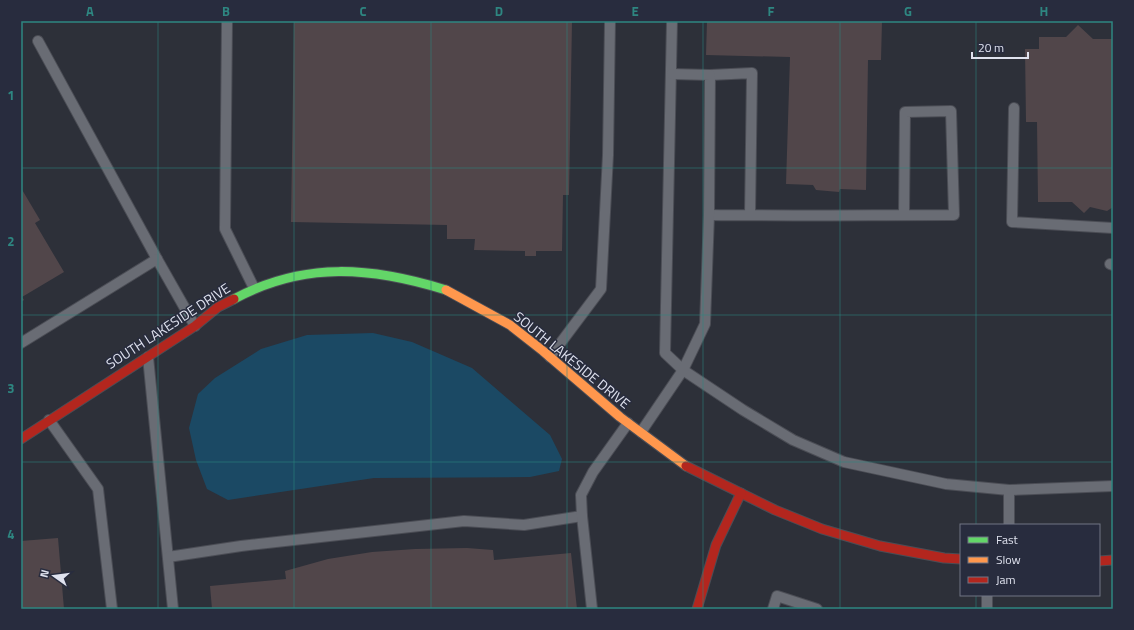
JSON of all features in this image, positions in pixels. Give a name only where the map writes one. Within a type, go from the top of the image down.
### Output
[{"type":"street","name":"SOUTH LAKESIDE DRIVE","points":[[21,439],[195,326],[218,307],[254,288],[284,279],[313,273],[340,271],[374,273],[413,280],[449,291],[510,326],[550,357],[628,423],[688,467],[775,510],[822,529],[880,546],[944,558],[960,559]]},
{"type":"street","points":[[697,609],[716,545],[741,493]]},
{"type":"street","points":[[1100,561],[1113,560]]},
{"type":"lane","points":[[227,21],[225,229],[254,288]]},
{"type":"lane","points":[[550,357],[601,290],[608,155],[610,21]]},
{"type":"lane","points":[[672,21],[665,353],[683,370],[743,410],[793,440],[844,462],[946,484],[1009,490],[1113,486]]},
{"type":"lane","points":[[38,41],[195,326]]},
{"type":"lane","points":[[672,74],[710,75],[752,73],[750,215]]},
{"type":"lane","points":[[641,432],[683,370],[705,324],[709,215],[710,75]]},
{"type":"lane","points":[[1014,108],[1012,222],[1113,228]]},
{"type":"lane","points":[[709,215],[750,215],[904,215],[954,215],[951,111],[905,112],[904,215]]},
{"type":"lane","points":[[21,343],[157,259]]},
{"type":"lane","points":[[148,356],[173,609]]},
{"type":"lane","points":[[50,420],[98,489],[112,609]]},
{"type":"lane","points":[[592,609],[581,495],[593,472],[628,423]]},
{"type":"lane","points":[[1009,490],[1009,524]]},
{"type":"lane","points":[[168,557],[241,546],[464,521],[524,525],[582,516]]},
{"type":"lane","points":[[773,609],[777,596],[817,609]]},
{"type":"lane","points":[[987,596],[987,609]]},
{"type":"water","points":[[373,333],[412,342],[472,368],[550,435],[562,459],[559,471],[530,477],[374,478],[228,500],[207,489],[196,460],[189,428],[198,394],[215,378],[261,349],[307,335]]},
{"type":"building","points":[[294,21],[572,21],[569,195],[563,195],[562,251],[536,251],[536,256],[525,256],[525,251],[474,250],[475,239],[447,239],[447,225],[291,222]]},
{"type":"building","points":[[707,21],[882,21],[881,60],[868,60],[866,190],[840,189],[839,192],[816,190],[813,185],[786,184],[790,57],[706,55]]},
{"type":"building","points":[[1078,25],[1093,39],[1113,39],[1113,207],[1107,211],[1090,207],[1084,213],[1072,202],[1038,202],[1037,122],[1026,122],[1025,49],[1039,49],[1039,37],[1066,37]]},
{"type":"building","points":[[21,188],[40,220],[35,223],[64,272],[22,297],[24,300],[21,302]]},
{"type":"building","points":[[58,538],[64,609],[21,609],[21,541]]},
{"type":"building","points":[[467,548],[493,550],[494,560],[571,553],[577,609],[212,609],[210,586],[286,579],[285,571],[328,559],[372,552]]},
{"type":"traffic: fast","points":[[234,299],[260,287],[287,278],[313,273],[365,273],[391,276],[446,290]]},
{"type":"traffic: slow","points":[[446,290],[510,325],[543,351],[620,417],[686,466]]},
{"type":"traffic: jam","points":[[21,439],[195,326],[218,307],[234,299]]},
{"type":"traffic: jam","points":[[686,466],[775,510],[822,529],[880,546],[944,558],[960,559]]},
{"type":"traffic: jam","points":[[697,609],[716,545],[741,493]]},
{"type":"traffic: jam","points":[[1100,561],[1113,560]]}]
